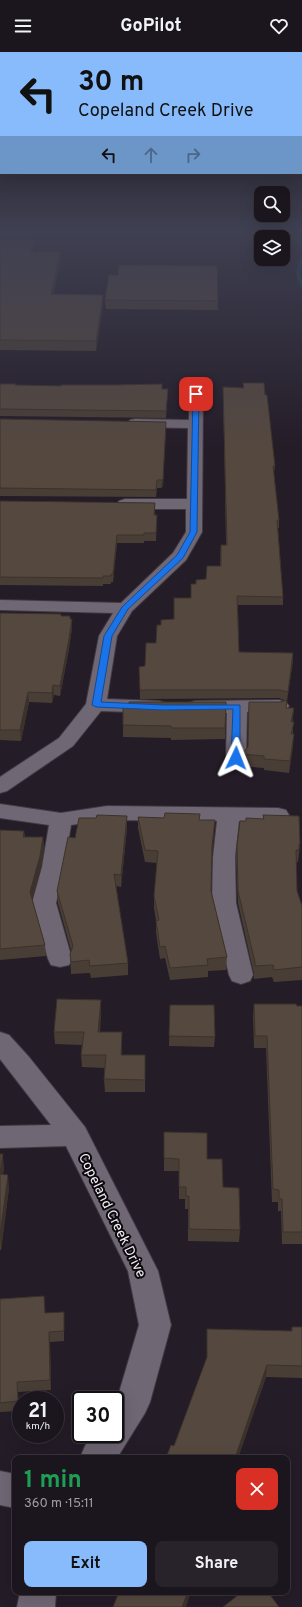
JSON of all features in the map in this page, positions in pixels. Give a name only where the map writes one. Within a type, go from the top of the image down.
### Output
[{"type":"street","points":[[0,787],[66,742],[96,705],[108,636],[125,608],[180,556],[194,532],[196,394]]},
{"type":"street","points":[[124,423],[196,424]]},
{"type":"street","points":[[111,504],[194,504]]},
{"type":"street","points":[[0,605],[125,608]]},
{"type":"street","points":[[96,705],[163,708],[278,706]]},
{"type":"street","points":[[236,758],[237,707]]},
{"type":"street","points":[[0,811],[60,820],[107,813],[278,815]]},
{"type":"street","points":[[229,814],[224,857],[224,903],[241,974]]},
{"type":"street","points":[[60,820],[53,868],[44,903],[60,959]]},
{"type":"street","name":"Copeland Creek Drive","points":[[0,1042],[20,1064],[75,1135],[143,1271],[155,1325],[133,1402],[124,1416]]},
{"type":"street","points":[[0,1137],[75,1135]]},
{"type":"street","points":[[100,1455],[107,1443]]},
{"type":"street","points":[[0,1488],[12,1490]]},
{"type":"street","points":[[36,1607],[38,1595]]},
{"type":"building","points":[[0,305],[102,305],[96,341],[0,340]]},
{"type":"building","points":[[243,383],[264,383],[265,395],[267,395],[275,466],[273,466],[279,520],[277,520],[283,597],[237,596],[239,652],[293,653],[288,692],[280,690],[140,690],[139,667],[145,666],[146,643],[156,643],[157,625],[161,625],[161,620],[174,619],[174,598],[191,598],[191,584],[196,584],[196,580],[206,579],[207,566],[221,566],[221,545],[227,545],[223,387],[244,388]]},
{"type":"building","points":[[0,384],[61,386],[162,384],[162,389],[168,389],[166,411],[0,409]]},
{"type":"building","points":[[0,419],[166,422],[163,479],[157,480],[156,490],[0,488]]},
{"type":"building","points":[[0,501],[155,503],[154,515],[157,515],[156,533],[144,533],[144,535],[117,535],[113,574],[111,574],[111,576],[103,576],[103,578],[0,577]]},
{"type":"building","points":[[0,613],[61,614],[61,616],[70,616],[70,619],[72,619],[60,686],[53,685],[52,693],[28,692],[20,730],[0,730]]},
{"type":"building","points":[[287,700],[286,708],[294,708],[291,722],[294,722],[291,734],[294,734],[290,761],[264,759],[264,756],[241,754],[248,747],[249,702],[280,702]]},
{"type":"building","points":[[129,702],[226,702],[225,728],[171,728],[171,726],[123,725],[123,707],[129,707]]},
{"type":"building","points":[[165,813],[200,814],[199,820],[215,820],[212,845],[211,891],[227,957],[207,959],[208,965],[170,968],[165,946],[160,947],[156,921],[159,920],[154,896],[158,851],[145,850],[138,817],[164,818]]},
{"type":"building","points":[[97,815],[127,816],[121,875],[114,874],[128,963],[90,966],[89,960],[71,962],[70,954],[73,946],[57,891],[68,837],[75,838],[79,818],[96,818]]},
{"type":"building","points":[[263,815],[299,816],[300,844],[299,850],[296,850],[297,891],[302,906],[302,967],[274,970],[273,965],[255,966],[238,891],[237,845],[240,821],[246,821],[246,818],[264,819]]},
{"type":"building","points":[[0,830],[24,831],[23,837],[43,837],[40,856],[30,892],[45,945],[0,949]]},
{"type":"building","points":[[57,999],[101,1000],[98,1032],[122,1032],[121,1055],[145,1055],[145,1080],[104,1079],[106,1055],[81,1055],[84,1032],[54,1032]]},
{"type":"building","points":[[254,1004],[296,1004],[297,1006],[302,1006],[302,1232],[283,1232],[282,1199],[279,1199],[279,1190],[273,1189],[267,1036],[255,1036]]},
{"type":"building","points":[[170,1005],[214,1005],[215,1037],[169,1036]]},
{"type":"building","points":[[164,1132],[207,1133],[207,1159],[222,1159],[223,1187],[239,1188],[240,1230],[189,1229],[189,1196],[186,1196],[186,1187],[179,1187],[179,1159],[164,1158]]},
{"type":"building","points":[[0,1154],[3,1154],[0,1174]]},
{"type":"building","points":[[0,1174],[8,1175],[0,1235]]},
{"type":"building","points":[[44,1296],[45,1313],[64,1312],[64,1331],[49,1332],[50,1380],[17,1382],[17,1391],[12,1391],[12,1402],[0,1403],[0,1299]]},
{"type":"building","points":[[292,1327],[302,1327],[302,1366],[267,1365],[236,1455],[167,1455],[171,1445],[174,1446],[207,1357],[207,1329],[292,1331]]},
{"type":"building","points":[[118,1595],[187,1595],[182,1607],[113,1607]]},
{"type":"building","points":[[238,1595],[270,1595],[279,1607],[223,1607]]},
{"type":"route","points":[[196,394],[194,532],[180,556],[125,608],[108,636],[96,705],[129,705],[163,708],[237,707],[236,758]]}]
